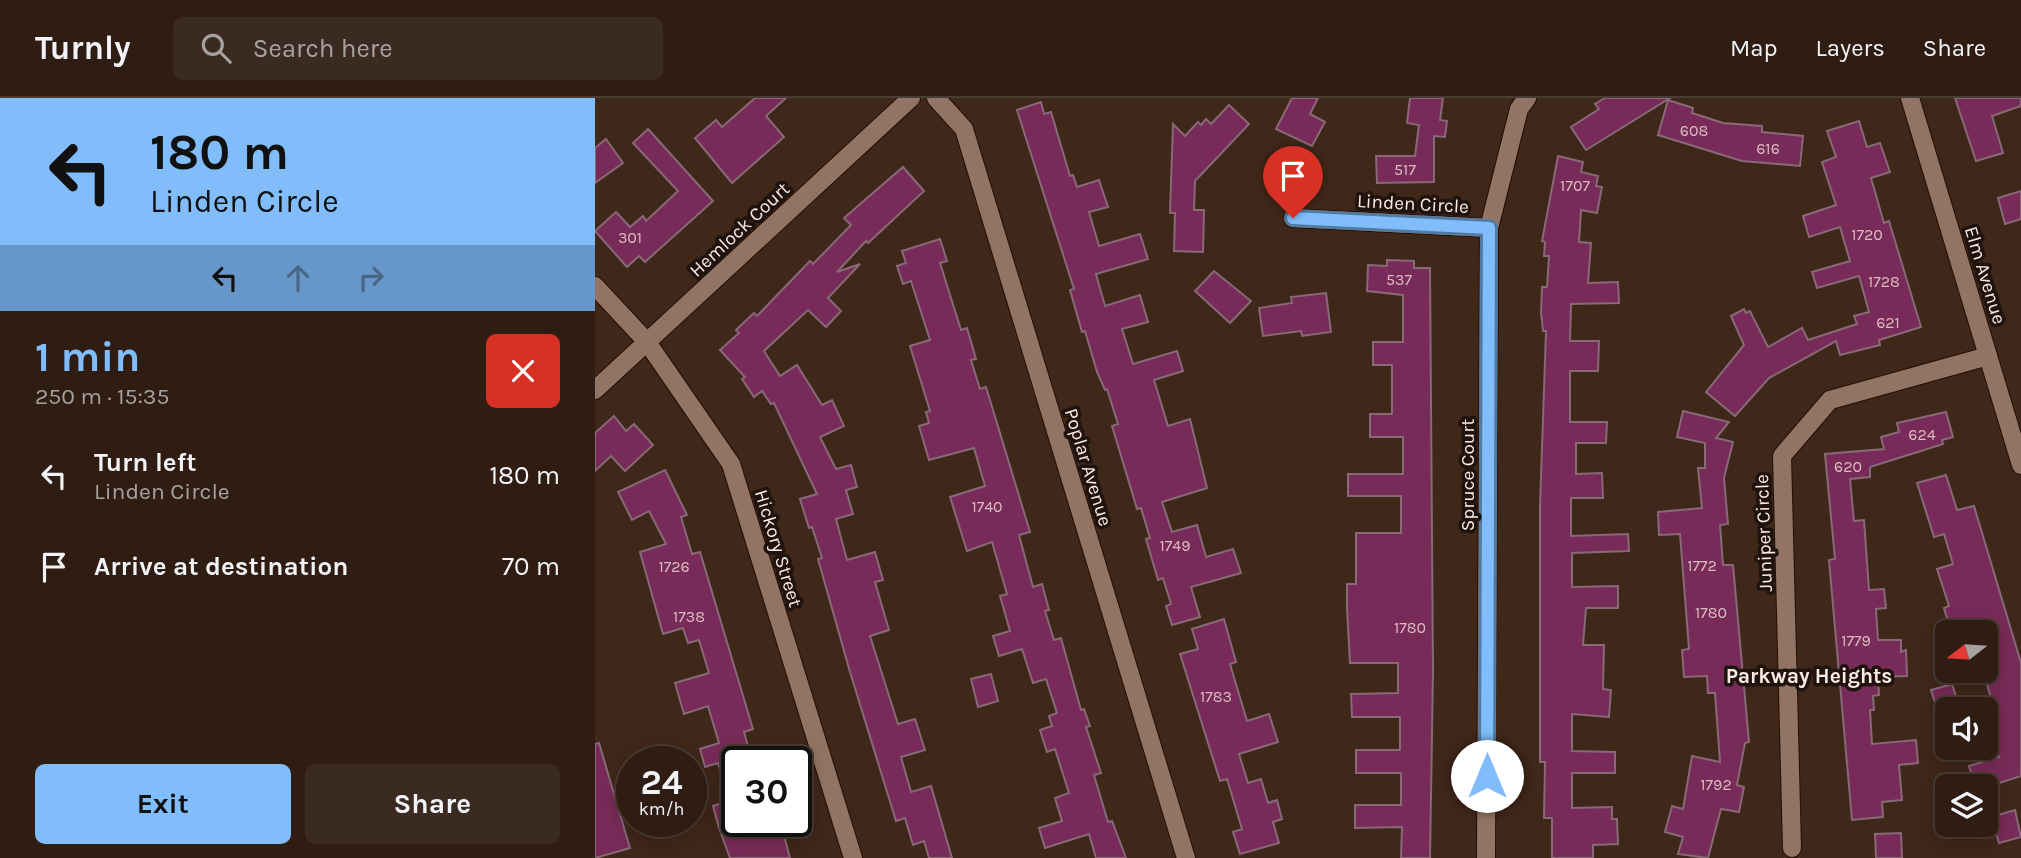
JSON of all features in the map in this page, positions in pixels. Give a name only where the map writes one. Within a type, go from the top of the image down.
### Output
[{"type":"street","name":"Hemlock Court","points":[[595,390],[911,98]]},
{"type":"street","name":"Poplar Avenue","points":[[936,98],[964,129],[1186,858]]},
{"type":"street","name":"Spruce Court","points":[[1486,858],[1489,228],[1519,109],[1527,98]]},
{"type":"street","name":"Elm Avenue","points":[[1910,98],[2021,465]]},
{"type":"street","name":"Linden Circle","points":[[1293,218],[1489,228]]},
{"type":"street","name":"Hickory Street","points":[[595,286],[647,342],[731,464],[853,858]]},
{"type":"street","name":"Juniper Circle","points":[[1792,848],[1782,456],[1831,400],[1988,356]]},
{"type":"building","points":[[755,98],[786,98],[766,116],[784,137],[732,183],[695,138],[716,120],[722,127]]},
{"type":"building","points":[[1292,98],[1318,98],[1310,114],[1325,122],[1312,146],[1276,129]]},
{"type":"building","points":[[1410,98],[1443,98],[1440,120],[1447,121],[1445,137],[1434,136],[1434,182],[1377,183],[1376,156],[1415,156],[1419,125],[1407,123]]},
{"type":"building","points":[[1605,98],[1670,98],[1586,150],[1571,127],[1599,109],[1595,104]]},
{"type":"building","points":[[1955,98],[2021,98],[2021,106],[1992,116],[2003,153],[1976,161]]},
{"type":"building","points":[[1668,100],[1693,108],[1692,113],[1723,123],[1762,126],[1762,132],[1803,136],[1800,166],[1742,161],[1658,135]]},
{"type":"building","points":[[1041,102],[1044,114],[1051,112],[1070,176],[1073,175],[1077,187],[1099,180],[1108,207],[1089,212],[1099,246],[1140,234],[1148,259],[1096,274],[1105,306],[1140,295],[1148,322],[1122,329],[1133,364],[1177,351],[1183,371],[1154,380],[1168,426],[1190,419],[1207,488],[1162,502],[1172,532],[1197,525],[1206,557],[1233,549],[1241,573],[1191,587],[1200,617],[1172,625],[1166,606],[1171,604],[1163,578],[1158,580],[1146,539],[1150,538],[1141,508],[1137,509],[1112,426],[1118,424],[1107,389],[1105,390],[1097,372],[1085,331],[1082,332],[1070,290],[1074,289],[1017,110]]},
{"type":"building","points":[[1229,105],[1249,124],[1195,181],[1194,210],[1204,210],[1203,252],[1174,251],[1175,213],[1170,213],[1173,124],[1185,136],[1198,122],[1201,125],[1206,119],[1211,124]]},
{"type":"building","points":[[1859,121],[1867,147],[1880,143],[1890,172],[1871,178],[1884,223],[1889,221],[1921,327],[1879,340],[1880,345],[1840,355],[1836,341],[1769,378],[1735,416],[1706,392],[1744,345],[1731,316],[1744,309],[1746,313],[1750,311],[1768,347],[1802,328],[1808,340],[1857,324],[1854,316],[1869,312],[1859,276],[1817,288],[1812,272],[1850,261],[1840,227],[1809,237],[1803,216],[1836,205],[1822,162],[1836,157],[1827,131]]},
{"type":"building","points":[[648,129],[713,201],[645,262],[639,256],[627,267],[595,231],[616,212],[630,227],[643,216],[646,221],[678,191],[633,143]]},
{"type":"building","points":[[606,139],[623,163],[595,183],[595,148]]},
{"type":"building","points":[[1558,156],[1583,162],[1581,172],[1598,176],[1596,186],[1602,187],[1597,213],[1581,210],[1579,242],[1591,243],[1588,283],[1618,282],[1619,303],[1571,304],[1570,341],[1599,341],[1598,371],[1570,371],[1570,422],[1607,422],[1606,443],[1576,443],[1576,474],[1602,473],[1603,498],[1571,498],[1571,536],[1628,534],[1629,551],[1572,553],[1572,587],[1618,586],[1618,608],[1586,608],[1583,645],[1604,645],[1603,689],[1611,690],[1609,717],[1572,714],[1572,751],[1615,752],[1615,773],[1572,773],[1572,808],[1612,807],[1612,819],[1617,819],[1618,844],[1593,845],[1593,858],[1552,858],[1552,818],[1544,818],[1545,762],[1540,762],[1540,506],[1546,331],[1543,331],[1541,312],[1542,287],[1547,287],[1549,256],[1544,256],[1545,242],[1542,241]]},
{"type":"building","points":[[903,167],[924,191],[868,243],[866,241],[837,272],[860,264],[828,298],[841,311],[826,327],[808,310],[764,351],[780,376],[797,365],[822,405],[832,400],[844,426],[820,437],[836,469],[851,465],[857,487],[846,490],[853,514],[836,519],[847,560],[875,552],[883,580],[875,582],[889,630],[870,636],[898,724],[915,719],[925,750],[901,757],[911,792],[931,786],[952,858],[929,858],[924,841],[913,845],[905,818],[896,821],[818,559],[822,558],[800,499],[817,494],[774,403],[771,404],[762,391],[754,397],[742,379],[745,377],[720,350],[739,333],[736,330],[754,313],[757,316],[810,261],[813,264],[851,225],[844,218]]},
{"type":"building","points":[[2021,191],[2021,219],[2005,224],[1998,198]]},
{"type":"building","points":[[940,239],[947,261],[940,263],[961,330],[967,328],[976,359],[971,360],[980,389],[986,387],[1030,532],[1019,535],[1033,587],[1042,584],[1049,610],[1045,611],[1054,640],[1061,638],[1081,710],[1084,709],[1090,726],[1086,727],[1101,773],[1094,775],[1108,822],[1112,821],[1126,858],[1096,858],[1089,834],[1045,848],[1039,828],[1062,821],[1055,798],[1069,793],[1055,749],[1047,752],[1040,730],[1052,726],[1049,716],[1057,713],[1046,679],[1033,683],[1022,649],[999,656],[993,636],[1010,631],[1000,596],[1007,594],[992,542],[967,551],[950,497],[985,486],[974,448],[929,460],[919,426],[929,423],[926,412],[930,411],[910,346],[930,340],[911,281],[903,284],[897,266],[906,263],[902,251]]},
{"type":"building","points":[[1387,260],[1414,261],[1414,268],[1430,268],[1433,670],[1430,858],[1401,858],[1402,827],[1355,828],[1355,805],[1401,805],[1401,773],[1356,773],[1356,750],[1400,750],[1400,717],[1352,717],[1351,694],[1398,693],[1398,663],[1350,663],[1347,608],[1347,584],[1356,584],[1356,533],[1401,533],[1401,496],[1348,496],[1348,474],[1403,474],[1403,437],[1370,437],[1370,414],[1392,414],[1392,365],[1373,365],[1373,342],[1403,342],[1403,295],[1367,291],[1368,265],[1387,266]]},
{"type":"building","points":[[1214,271],[1251,301],[1230,323],[1195,291]]},
{"type":"building","points":[[1326,293],[1331,332],[1302,336],[1301,331],[1263,336],[1259,308],[1292,303],[1291,297]]},
{"type":"building","points":[[1683,411],[1729,422],[1716,438],[1733,442],[1724,478],[1728,524],[1720,525],[1723,565],[1733,565],[1749,742],[1745,743],[1737,785],[1744,787],[1739,812],[1721,809],[1708,858],[1678,854],[1683,837],[1665,832],[1672,806],[1683,809],[1692,756],[1720,762],[1715,693],[1708,693],[1707,676],[1684,677],[1682,650],[1689,649],[1680,534],[1659,535],[1658,512],[1702,508],[1698,468],[1705,468],[1705,443],[1677,437]]},
{"type":"building","points":[[1946,412],[1953,437],[1942,440],[1943,444],[1870,467],[1870,477],[1850,479],[1854,521],[1864,520],[1869,590],[1884,589],[1886,608],[1876,609],[1878,640],[1901,640],[1901,652],[1906,650],[1907,676],[1878,677],[1879,695],[1873,696],[1874,710],[1870,710],[1872,744],[1916,740],[1918,763],[1899,765],[1902,800],[1882,802],[1883,817],[1852,820],[1829,560],[1835,559],[1825,454],[1884,449],[1881,437],[1899,432],[1897,423]]},
{"type":"building","points":[[614,416],[626,431],[634,424],[653,445],[625,471],[611,456],[595,471],[595,433]]},
{"type":"building","points":[[665,470],[687,515],[681,517],[692,554],[700,552],[753,729],[744,732],[748,746],[721,746],[721,773],[718,763],[707,766],[707,747],[719,743],[708,706],[684,714],[675,683],[709,673],[699,640],[688,643],[683,628],[663,634],[640,552],[666,544],[649,511],[632,520],[618,492]]},
{"type":"building","points":[[1946,475],[1957,510],[1974,506],[2021,663],[2021,776],[1998,783],[1998,774],[1971,774],[1969,766],[1998,760],[1999,757],[1998,697],[1991,697],[1987,683],[1999,682],[1999,620],[1948,620],[1944,608],[1949,606],[1937,569],[1953,564],[1944,534],[1934,537],[1917,483]]},
{"type":"building","points":[[1224,619],[1236,662],[1230,664],[1247,721],[1269,714],[1278,742],[1239,754],[1248,783],[1261,779],[1268,803],[1277,800],[1282,819],[1273,822],[1279,843],[1240,854],[1233,832],[1242,829],[1227,779],[1220,781],[1180,654],[1198,649],[1192,629]]},
{"type":"building","points":[[991,674],[998,701],[978,707],[971,679]]},
{"type":"building","points":[[1952,684],[1956,697],[1935,697],[1935,703],[1931,690]]},
{"type":"building","points":[[599,743],[616,801],[616,837],[627,837],[630,848],[595,858],[595,744]]},
{"type":"building","points":[[721,804],[721,833],[719,828],[713,806]]},
{"type":"building","points":[[2015,810],[2021,837],[1999,843],[1998,815]]},
{"type":"building","points":[[1901,833],[1902,858],[1876,858],[1875,834]]},
{"type":"building","points":[[722,837],[784,837],[790,858],[730,858]]},
{"type":"district","name":"Parkway Heights","points":[[1809,676]]},
{"type":"route","points":[[1293,218],[1489,228],[1487,776]]}]
